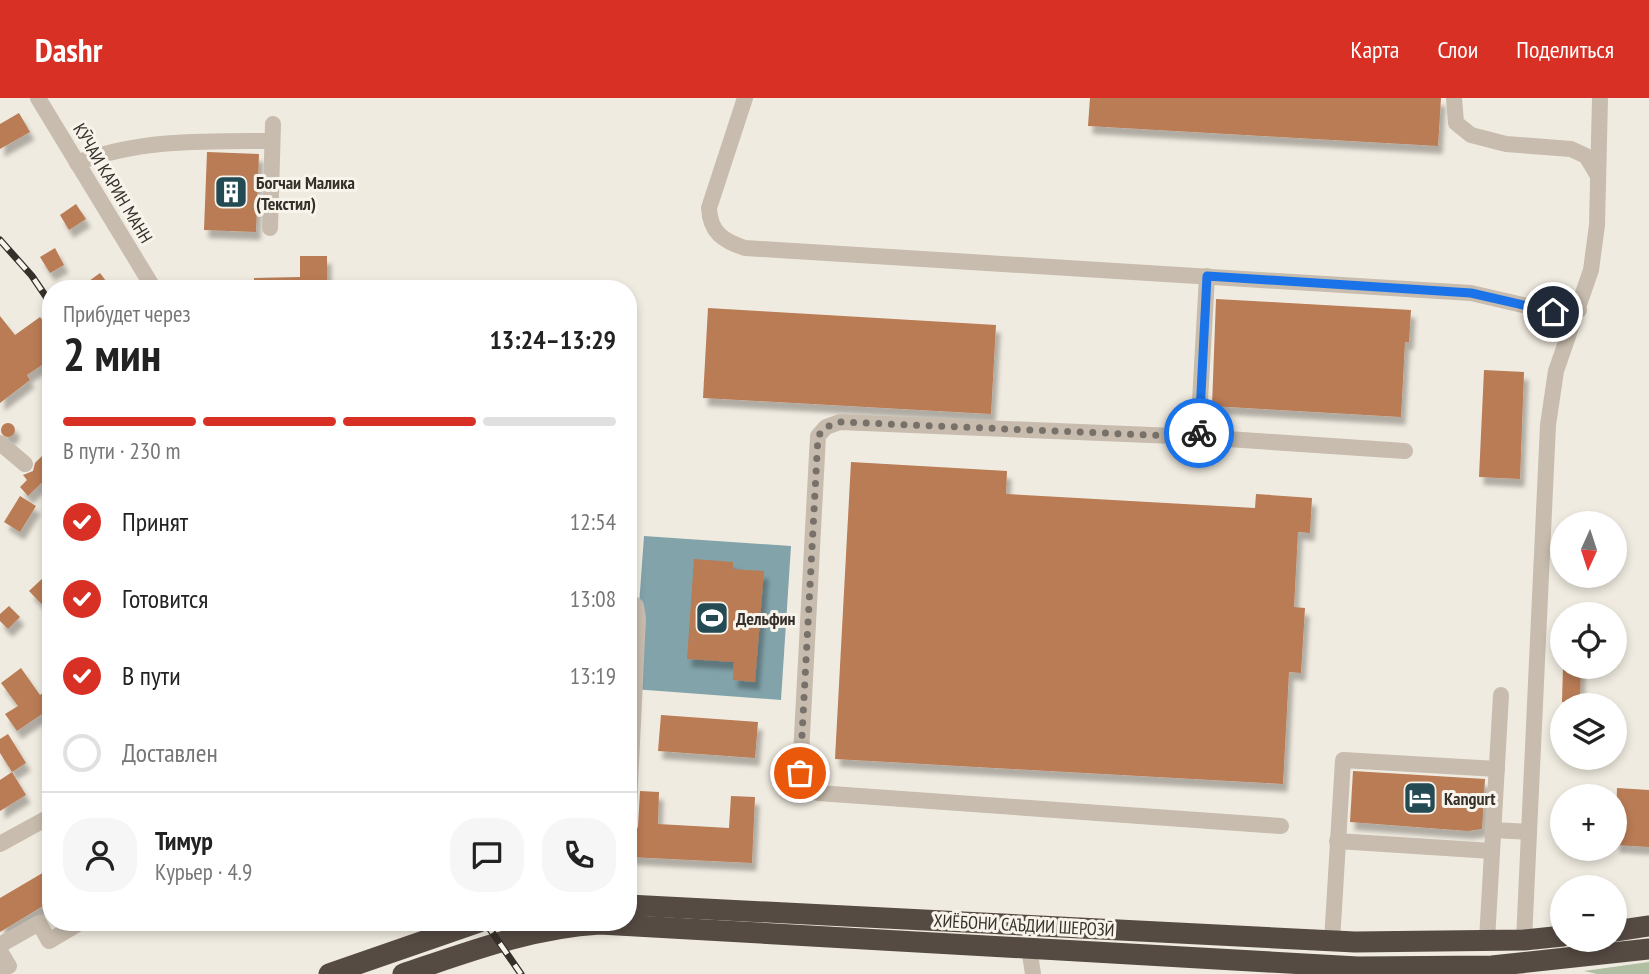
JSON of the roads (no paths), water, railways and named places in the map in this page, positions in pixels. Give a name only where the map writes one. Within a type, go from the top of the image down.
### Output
[{"type":"highway","name":"ХИЁБОНИ САЪДИИ ШЕРОЗӢ","points":[[637,905],[1332,941],[1524,940],[1550,937]]},
{"type":"highway","name":"ХИЁБОНИ САЪДИИ ШЕРОЗӢ","points":[[637,926],[1357,967],[1492,966],[1649,949]]},
{"type":"highway","points":[[1627,929],[1649,926]]},
{"type":"highway","points":[[330,974],[431,931]]},
{"type":"highway","name":"ХИЁБОНИ САЪДИИ ШЕРОЗӢ","points":[[403,974],[538,931]]},
{"type":"highway","points":[[1492,966],[1538,973]]},
{"type":"street","name":"КӮЧАИ КАРИН МАНН","points":[[38,98],[149,280]]},
{"type":"street","points":[[745,98],[709,208],[710,225],[726,242],[745,248],[1471,293],[1553,312],[1579,310]]},
{"type":"street","points":[[1454,98],[1456,123],[1471,135],[1506,144],[1571,149],[1586,156],[1598,177]]},
{"type":"street","points":[[1524,940],[1548,425],[1556,371],[1591,270],[1598,177],[1600,98]]},
{"type":"street","points":[[270,228],[273,124]]},
{"type":"street","points":[[78,163],[103,153],[182,141],[272,141]]},
{"type":"street","points":[[1198,437],[1207,276]]},
{"type":"street","points":[[1281,826],[818,793],[805,786],[800,773],[818,436],[826,427],[840,422],[1198,437],[1405,451]]},
{"type":"street","points":[[0,443],[25,464]]},
{"type":"street","points":[[637,612],[637,634]]},
{"type":"street","points":[[1487,940],[1501,695]]},
{"type":"street","points":[[1332,941],[1343,760],[1497,769]]},
{"type":"street","points":[[0,844],[42,823]]},
{"type":"street","points":[[1493,830],[1529,832]]},
{"type":"street","points":[[1337,841],[1492,851]]},
{"type":"street","points":[[0,945],[38,923],[42,930]]},
{"type":"street","points":[[43,931],[49,941],[66,931]]},
{"type":"street","points":[[1029,948],[1033,974]]},
{"type":"street","points":[[0,951],[9,966],[0,971]]},
{"type":"water","name":"Дельфин","points":[[644,536],[791,546],[781,700],[637,689],[637,633]]},
{"type":"railway","points":[[0,240],[42,291]]},
{"type":"railway","points":[[491,931],[521,974]]},
{"type":"place","name":"Богчаи Малика (Текстил)","points":[[231,192]]},
{"type":"place","name":"Дельфин","points":[[712,618]]},
{"type":"place","name":"Kangurt","points":[[1420,798]]}]
